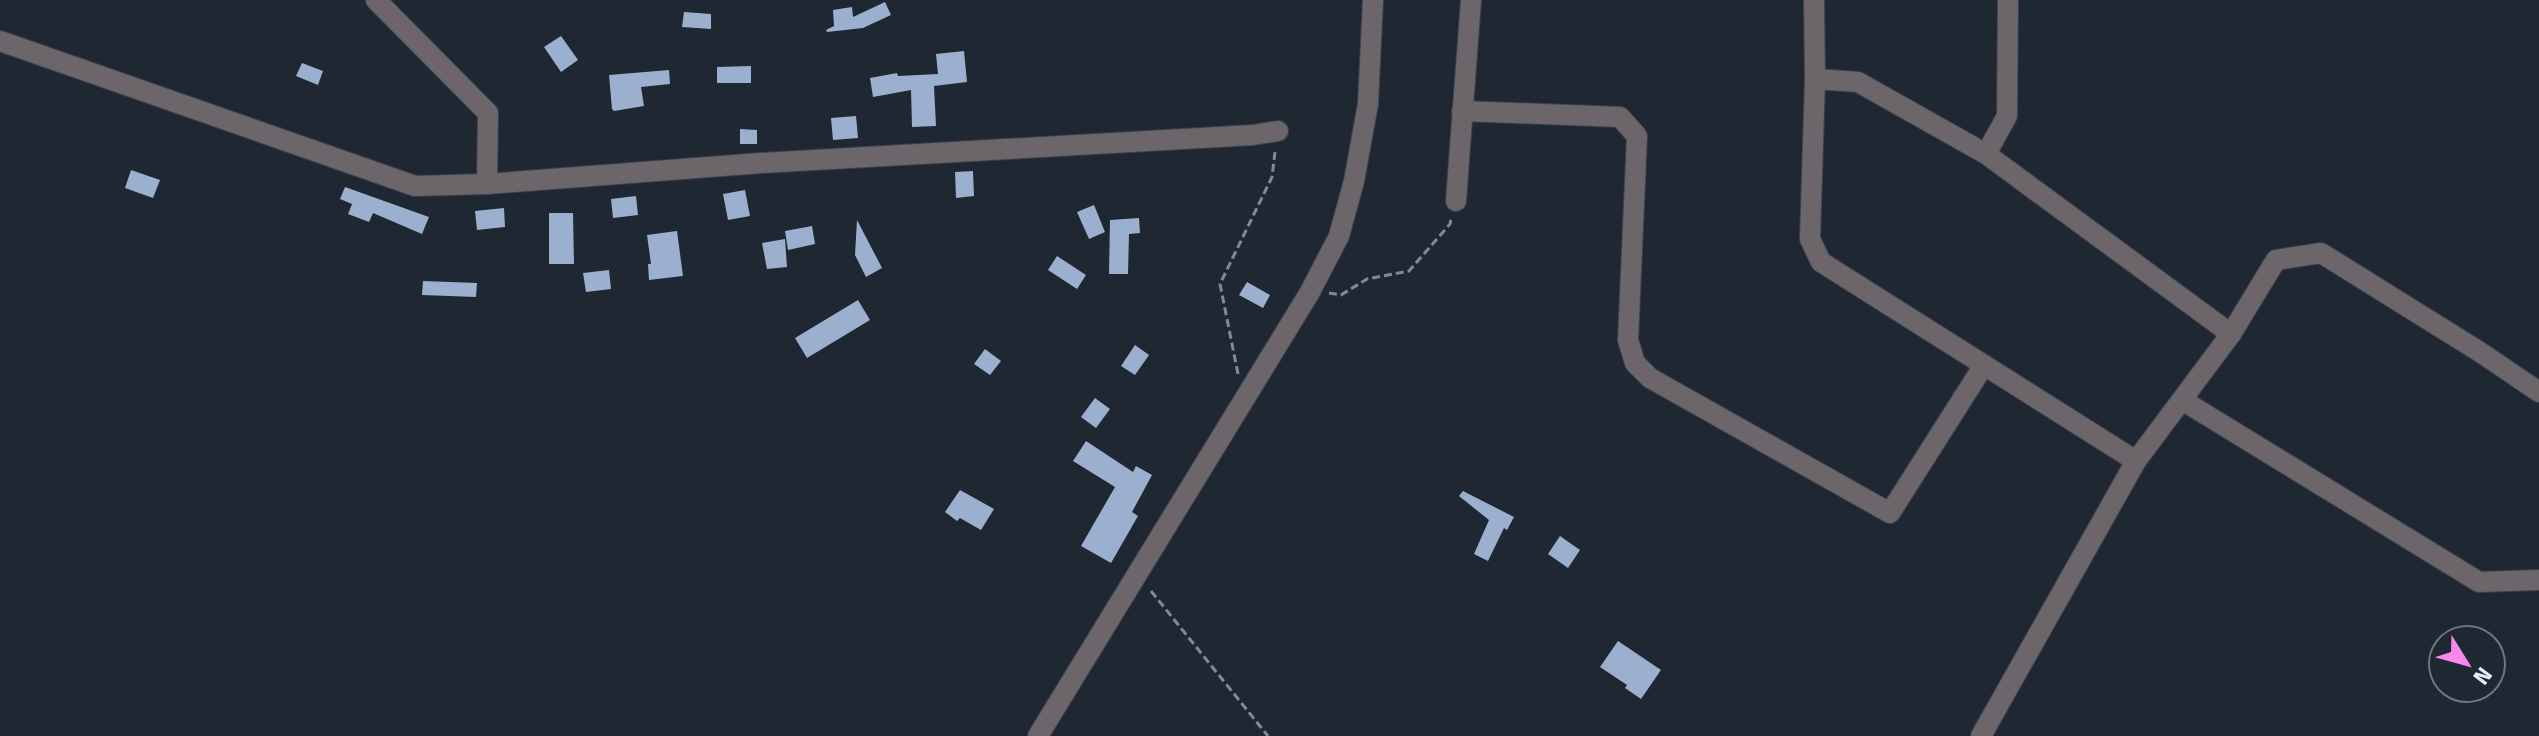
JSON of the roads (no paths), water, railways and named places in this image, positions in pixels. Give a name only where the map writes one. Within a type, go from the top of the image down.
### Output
[{"type":"street","points":[[376,0],[488,113],[487,184]]},
{"type":"street","points":[[1038,736],[1310,292],[1339,236],[1354,181],[1368,104],[1373,0]]},
{"type":"street","points":[[1456,201],[1471,0]]},
{"type":"street","points":[[1814,0],[1810,239],[1821,262],[2136,461]]},
{"type":"street","points":[[1986,154],[2007,116],[2008,0]]},
{"type":"street","points":[[0,41],[415,186],[487,184],[761,163],[1237,136],[1278,131]]},
{"type":"street","points":[[1815,79],[1858,82],[1986,154],[2231,334]]},
{"type":"street","points":[[1462,111],[1620,117],[1637,136],[1628,340],[1635,363],[1650,378],[1890,513],[1984,365]]},
{"type":"street","points":[[1981,736],[2136,461],[2231,334],[2276,260],[2321,253],[2539,392]]},
{"type":"street","points":[[2182,400],[2479,582],[2539,580]]}]
